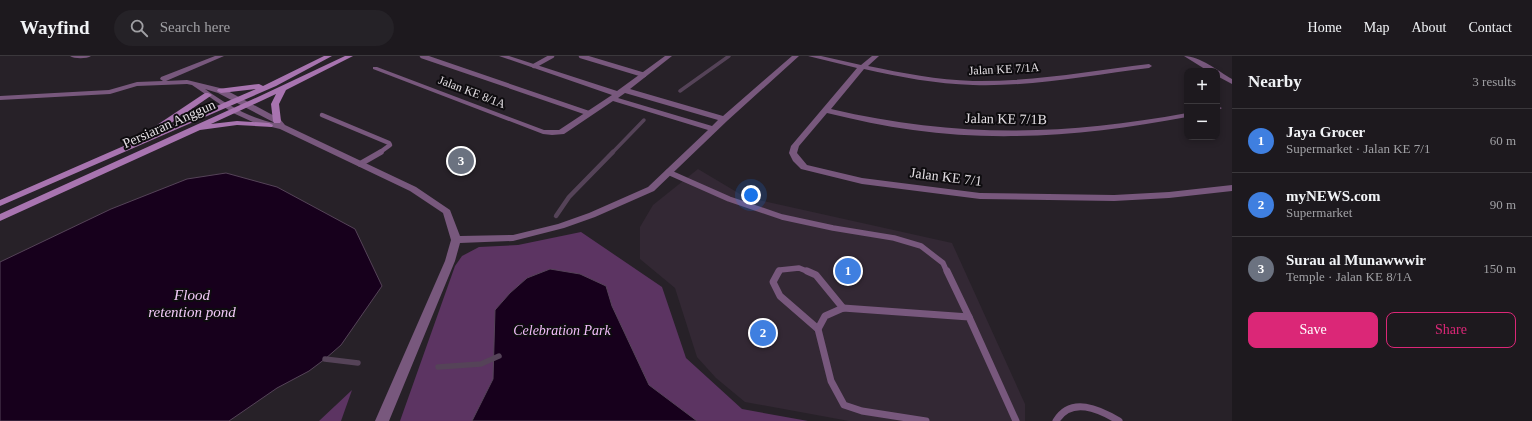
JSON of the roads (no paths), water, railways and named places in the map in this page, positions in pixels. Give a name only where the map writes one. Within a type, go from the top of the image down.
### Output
[{"type":"main road","points":[[307,65],[315,56]]},
{"type":"main road","name":"Persiaran Anggun","points":[[0,203],[273,84],[307,65],[329,56]]},
{"type":"main road","name":"Persiaran Anggun","points":[[0,218],[350,56]]},
{"type":"main road","points":[[221,91],[273,84]]},
{"type":"main road","points":[[280,124],[275,104],[283,88]]},
{"type":"main road","points":[[135,144],[208,95]]},
{"type":"main road","points":[[187,132],[237,123],[268,125]]},
{"type":"street","points":[[73,56],[88,56]]},
{"type":"street","points":[[156,82],[221,56]]},
{"type":"street","points":[[502,56],[618,94],[643,107],[714,129]]},
{"type":"street","points":[[588,113],[618,94],[667,56]]},
{"type":"street","points":[[456,240],[469,238],[513,238],[561,226],[592,216],[651,189],[724,119],[796,56]]},
{"type":"street","points":[[811,56],[833,62],[858,66]]},
{"type":"street","points":[[836,56],[858,66]]},
{"type":"street","name":"Jalan KE 7/1","points":[[876,56],[858,66],[825,110],[795,146],[793,152],[796,159],[804,168],[862,181],[980,196],[1114,198],[1161,196],[1232,188]]},
{"type":"street","points":[[1187,56],[1208,68]]},
{"type":"street","name":"Jalan KE 7/1A","points":[[858,66],[931,80],[973,83],[1021,81],[1149,66]]},
{"type":"street","name":"Jalan KE 8/1A","points":[[375,68],[543,132],[561,132],[588,113]]},
{"type":"street","points":[[1220,75],[1232,82]]},
{"type":"street","points":[[0,98],[110,92],[137,84],[156,82],[187,82],[208,87],[221,91],[280,124],[413,189],[447,212],[456,240],[450,260],[382,421]]},
{"type":"street","points":[[196,85],[223,106],[233,111],[268,125],[280,124]]},
{"type":"street","points":[[618,94],[653,98],[724,119]]},
{"type":"street","name":"Jalan KE 7/1B","points":[[825,110],[884,124],[993,134],[1048,133],[1102,128],[1184,115]]},
{"type":"lane","points":[[422,56],[588,113]]},
{"type":"lane","points":[[534,66],[552,56]]},
{"type":"lane","points":[[581,56],[644,74]]},
{"type":"lane","points":[[322,115],[389,143],[390,145],[387,148],[360,164]]},
{"type":"lane","points":[[668,172],[729,199],[782,216],[833,228],[894,238],[921,246],[942,263],[969,317],[1016,421]]},
{"type":"lane","points":[[843,308],[816,275],[799,268],[780,270],[773,282],[780,296],[818,329],[831,381],[844,405],[862,411],[926,421]]},
{"type":"lane","points":[[818,329],[825,316],[843,308],[969,317]]},
{"type":"lane","points":[[1056,421],[1058,413],[1065,408],[1076,406],[1088,407],[1101,411],[1119,421]]},
{"type":"water","name":"Flood retention pond","points":[[226,173],[277,187],[355,229],[382,286],[341,345],[309,371],[277,388],[229,421],[0,421],[0,262],[111,209],[187,179]]},
{"type":"water","points":[[550,269],[580,274],[606,286],[612,306],[649,385],[697,421],[472,421],[493,379],[495,310],[510,293],[527,278]]},
{"type":"waterway","points":[[680,91],[729,56]]},
{"type":"waterway","points":[[612,153],[644,120]]},
{"type":"waterway","points":[[556,216],[569,197],[613,152]]},
{"type":"waterway","points":[[438,367],[481,364],[499,356]]},
{"type":"waterway","points":[[325,359],[358,363]]},
{"type":"place","name":"Surau al Munawwwir","points":[[461,161]]},
{"type":"place","name":"Jaya Grocer","points":[[848,271]]},
{"type":"place","name":"myNEWS.com","points":[[763,333]]},
{"type":"park label","name":"Celebration Park","points":[[562,330]]}]
